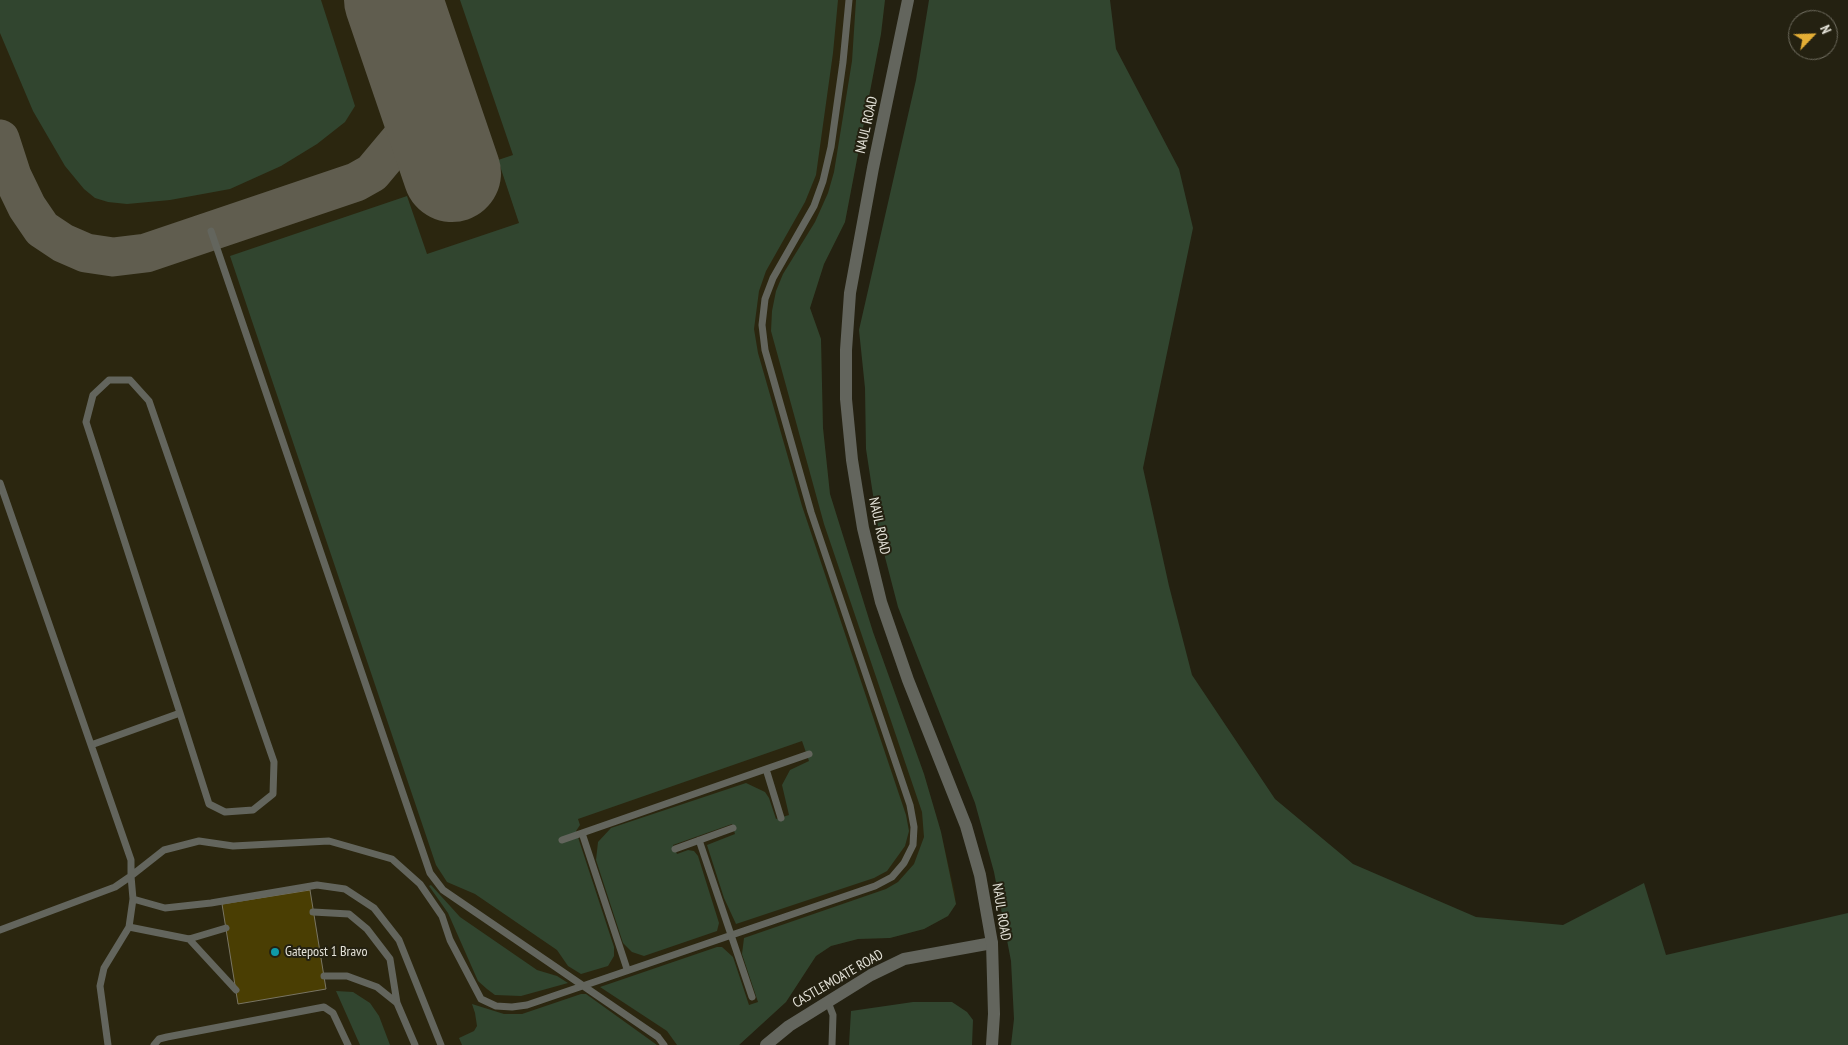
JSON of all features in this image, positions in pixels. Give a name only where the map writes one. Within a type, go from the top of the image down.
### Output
[{"type":"street","name":"NAUL ROAD","points":[[908,0],[872,168],[850,293],[846,350],[849,434],[863,528],[881,602],[908,680],[966,826],[980,875],[992,943],[994,1014],[992,1045]]},
{"type":"street","name":"CASTLEMOATE ROAD","points":[[766,1045],[789,1026],[871,975],[904,959],[992,943]]},
{"type":"lane","points":[[0,930],[115,887],[164,850],[199,841],[233,846],[329,841],[392,859],[420,884],[442,916],[450,940],[481,999],[496,1006],[512,1007],[527,1004],[876,886],[892,877],[904,863],[913,845],[914,826],[910,805],[811,512],[765,350],[762,325],[765,299],[773,278],[814,206],[823,181],[831,147],[844,62],[849,0]]},
{"type":"lane","points":[[211,231],[430,873],[443,890],[658,1038],[664,1045]]},
{"type":"lane","points":[[109,380],[130,380],[149,401],[274,762],[273,794],[253,810],[225,812],[209,804],[180,713],[86,422],[93,395],[109,380]]},
{"type":"lane","points":[[0,483],[131,860],[133,898],[128,927],[104,968],[100,986],[108,1045]]},
{"type":"lane","points":[[91,744],[180,713]]},
{"type":"lane","points":[[562,840],[809,754]]},
{"type":"lane","points":[[766,769],[781,818]]},
{"type":"lane","points":[[674,849],[733,828]]},
{"type":"lane","points":[[582,834],[627,969]]},
{"type":"lane","points":[[699,840],[752,997]]},
{"type":"lane","points":[[133,898],[165,908],[211,903],[317,886],[345,889],[374,908],[399,940],[440,1045]]},
{"type":"lane","points":[[314,912],[349,914],[367,929],[390,959],[397,1003],[415,1045]]},
{"type":"lane","points":[[128,927],[189,939],[226,928]]},
{"type":"lane","points":[[189,939],[236,990]]},
{"type":"lane","points":[[324,976],[347,976],[376,987],[397,1003]]},
{"type":"lane","points":[[828,1002],[832,1016],[832,1045]]},
{"type":"lane","points":[[154,1045],[159,1039],[167,1037],[324,1007],[333,1013],[348,1045]]},
{"type":"shaded area","points":[[0,0],[885,0],[881,34],[845,222],[824,264],[810,308],[821,339],[823,428],[830,494],[873,632],[924,774],[941,832],[956,904],[948,916],[924,929],[890,938],[858,939],[831,946],[816,956],[786,1002],[739,1045],[0,1045]]},
{"type":"green space","points":[[0,0],[321,0],[355,106],[345,122],[317,144],[281,166],[230,189],[170,200],[127,204],[108,202],[95,198],[84,189],[65,166],[33,111],[0,33]]},
{"type":"green space","points":[[460,0],[838,0],[833,53],[816,175],[805,202],[766,271],[759,291],[754,329],[758,353],[802,506],[906,815],[909,831],[905,846],[887,871],[874,878],[736,924],[724,898],[707,845],[735,834],[732,824],[673,845],[677,854],[688,850],[694,851],[698,856],[719,923],[717,931],[644,956],[632,952],[623,943],[596,860],[598,842],[611,828],[746,783],[765,792],[776,819],[789,815],[782,785],[790,770],[809,761],[802,741],[578,819],[580,825],[576,831],[614,947],[614,956],[608,966],[581,974],[568,966],[557,950],[475,894],[447,882],[436,865],[230,256],[407,196],[427,254],[519,223],[498,160],[513,155]]},
{"type":"green space","points":[[856,0],[885,0],[881,34],[845,222],[824,264],[810,308],[821,339],[823,428],[830,494],[873,632],[924,774],[941,832],[956,904],[948,916],[924,929],[890,938],[858,939],[831,946],[816,956],[786,1002],[739,1045],[677,1045],[667,1031],[600,987],[717,947],[722,947],[733,957],[749,1005],[758,1002],[742,954],[744,938],[886,889],[898,882],[914,864],[924,837],[922,812],[824,524],[771,331],[776,291],[783,274],[815,222],[828,193],[834,172],[852,61]]},
{"type":"green space","points":[[929,0],[1110,0],[1116,49],[1179,169],[1193,228],[1143,468],[1169,586],[1192,675],[1275,799],[1353,864],[1476,917],[1563,925],[1644,883],[1666,955],[1848,913],[1848,1045],[1011,1045],[1014,1019],[1011,961],[994,872],[975,803],[898,607],[879,534],[866,449],[865,388],[859,330],[916,80]]},
{"type":"green space","points":[[431,885],[460,917],[537,970],[557,976],[568,983],[521,996],[495,995],[478,981],[448,913],[429,886]]},
{"type":"green space","points":[[336,991],[353,992],[370,1003],[379,1016],[390,1045],[360,1045]]},
{"type":"green space","points":[[586,994],[657,1045],[462,1045],[459,1038],[474,1031],[477,1026],[472,1004],[504,1014],[522,1014]]},
{"type":"green space","points":[[913,1002],[952,1002],[967,1012],[973,1020],[972,1045],[849,1045],[851,1011]]},
{"type":"building","name":"Gatepost 1 Bravo","points":[[310,890],[326,989],[238,1004],[222,904]]},
{"type":"taxiway","points":[[0,139],[12,176],[27,207],[42,229],[63,243],[86,253],[113,257],[146,253],[356,182],[372,173],[403,136],[410,113],[416,66]]},
{"type":"runway","points":[[393,0],[452,173]]},
{"type":"place","name":"Gatepost 1 Bravo","points":[[275,952]]}]
